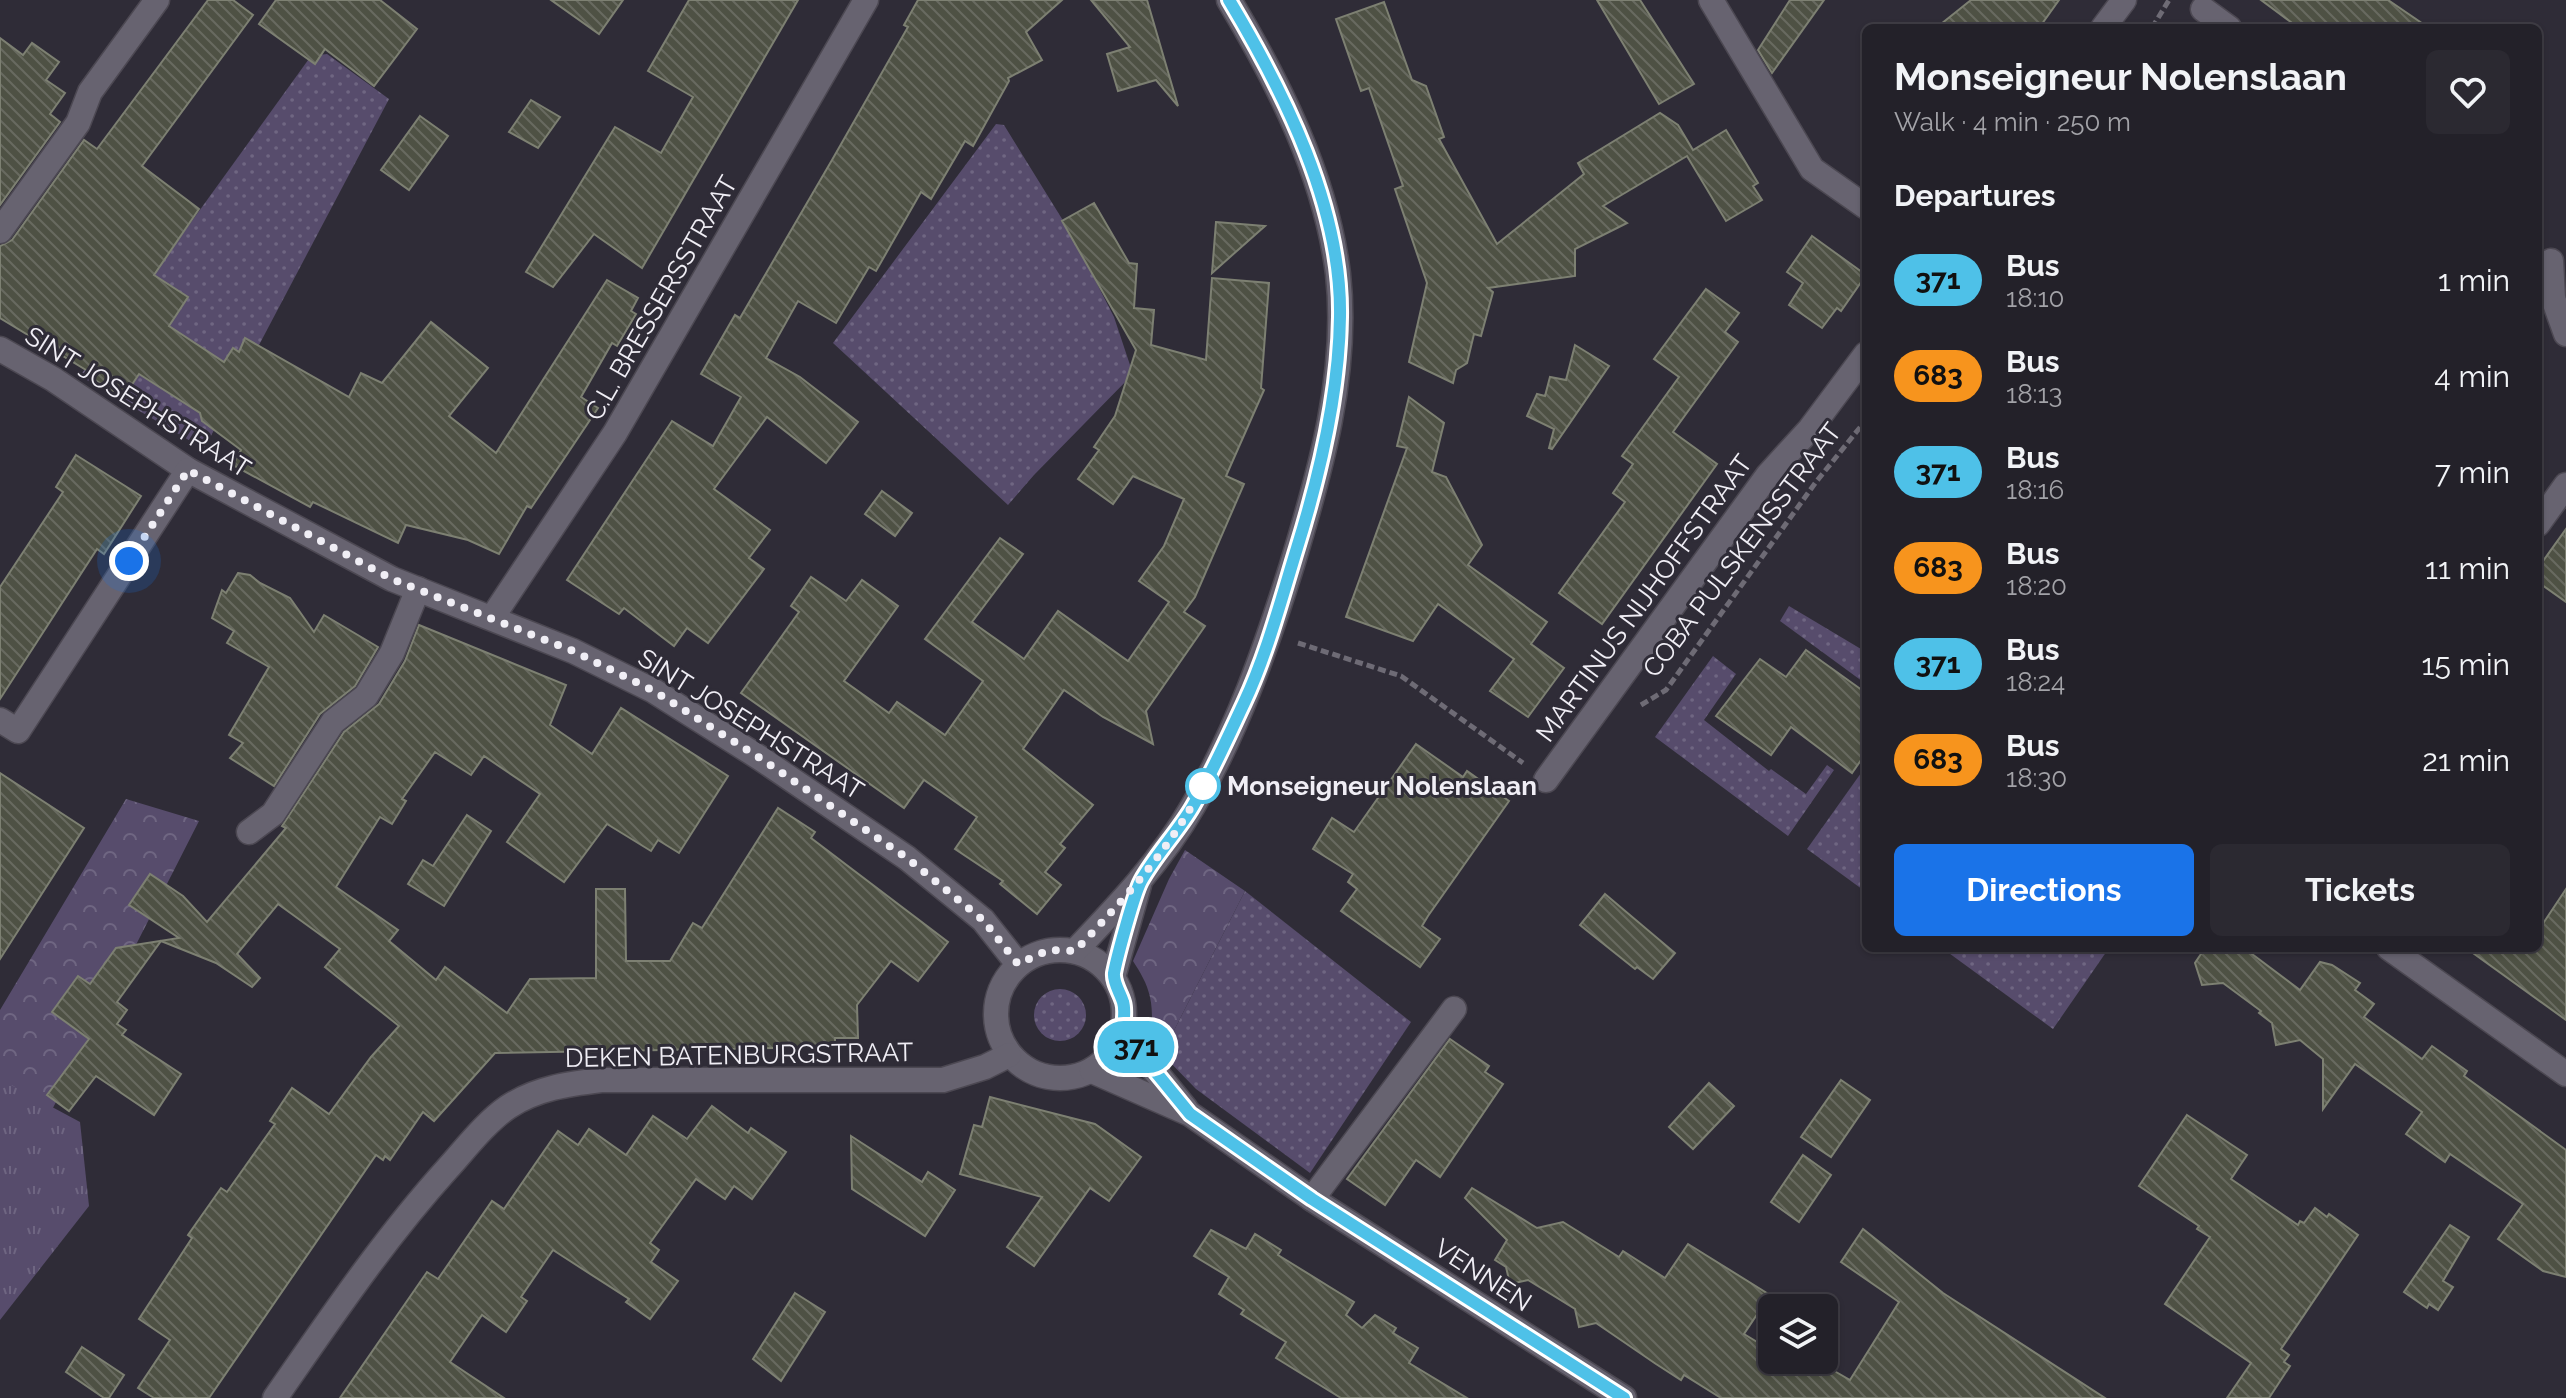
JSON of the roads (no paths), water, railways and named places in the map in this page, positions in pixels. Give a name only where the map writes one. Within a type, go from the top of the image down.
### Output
[{"type":"street","points":[[0,231],[78,123],[90,92],[157,0]]},
{"type":"street","name":"C.L. BRESSERSSTRAAT","points":[[492,618],[615,433],[866,0]]},
{"type":"street","points":[[1075,951],[1140,883],[1193,806],[1246,698],[1270,636],[1309,509],[1329,422],[1340,316],[1338,275],[1330,229],[1316,182],[1285,103],[1229,0]]},
{"type":"street","points":[[1711,0],[1812,169],[1862,204]]},
{"type":"street","points":[[2106,24],[2124,0]]},
{"type":"street","points":[[2203,9],[2224,24]]},
{"type":"street","points":[[2552,256],[2553,298],[2566,334]]},
{"type":"street","name":"SINT JOSEPHSTRAAT","points":[[0,349],[53,379],[188,470],[392,579],[573,651],[654,691],[760,758],[907,858],[983,920],[1018,964]]},
{"type":"street","name":"MARTINUS NIJHOFFSTRAAT","points":[[1546,780],[1768,475],[1810,429],[1862,359]]},
{"type":"street","points":[[0,720],[18,731],[188,470]]},
{"type":"street","points":[[2542,518],[2566,485]]},
{"type":"street","points":[[249,832],[273,814],[333,722],[366,696],[392,653],[418,589]]},
{"type":"street","points":[[1113,977],[1140,883]]},
{"type":"street","points":[[1049,950],[1075,951],[1090,957],[1113,977],[1124,1005],[1123,1032],[1112,1053],[1092,1071],[1076,1077],[1051,1079],[1027,1070],[1009,1055],[998,1034],[995,1010],[1005,980],[1018,964],[1049,950]]},
{"type":"street","points":[[2401,952],[2566,1074]]},
{"type":"street","points":[[1312,1199],[1454,1009]]},
{"type":"street","name":"VENNEN","points":[[1123,1032],[1190,1114]]},
{"type":"street","name":"DEKEN BATENBURGSTRAAT","points":[[275,1398],[362,1273],[412,1208],[468,1145],[507,1108],[550,1087],[601,1080],[943,1080],[985,1067],[1009,1055]]},
{"type":"street","name":"VENNEN","points":[[1092,1071],[1190,1114],[1312,1199],[1624,1398]]},
{"type":"place","name":"Monseigneur Nolenslaan","points":[[1203,786]]}]
